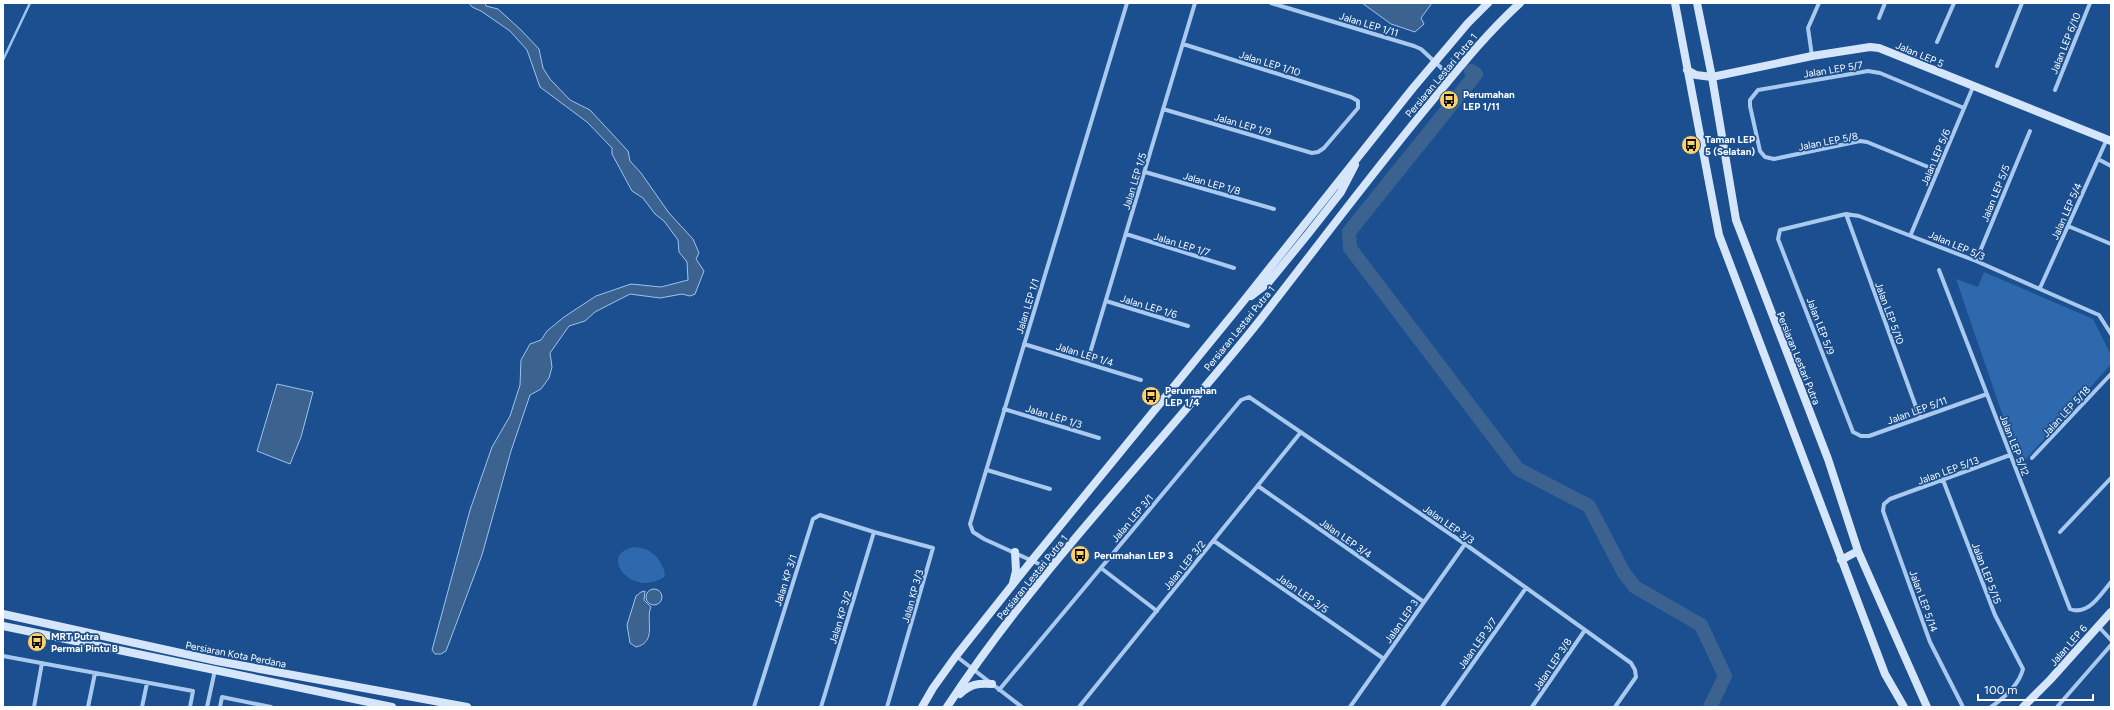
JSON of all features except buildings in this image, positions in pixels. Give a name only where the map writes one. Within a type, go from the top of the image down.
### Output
[{"type":"street","name":"Jalan LEP 1/1","points":[[1050,569],[1033,559],[1014,552],[973,532],[970,524],[1127,3]]},
{"type":"street","name":"Jalan LEP 1/5","points":[[1087,363],[1195,3]]},
{"type":"street","name":"Jalan LEP 1/11","points":[[1271,3],[1414,46],[1421,49],[1451,78]]},
{"type":"street","name":"Persiaran Lestari Putra 1","points":[[922,707],[933,688],[956,656],[1033,559],[1242,302],[1268,284],[1341,192],[1364,148],[1468,23],[1488,3]]},
{"type":"street","name":"Persiaran Lestari Putra 1","points":[[948,707],[972,669],[1050,569],[1259,321],[1384,159],[1451,78],[1492,29],[1520,3]]},
{"type":"street","points":[[1675,3],[1719,235],[1885,674],[1904,707]]},
{"type":"street","name":"Persiaran Lestari Putra","points":[[1697,3],[1712,77],[1736,220],[1828,459],[1858,551],[1927,707]]},
{"type":"street","points":[[1812,56],[1808,28],[1819,3]]},
{"type":"street","points":[[1879,18],[1885,3]]},
{"type":"street","points":[[1937,42],[1954,3]]},
{"type":"street","points":[[1997,66],[2022,3]]},
{"type":"street","name":"Jalan LEP 6/10","points":[[2055,90],[2090,3]]},
{"type":"street","name":"Jalan LEP 1/10","points":[[1183,44],[1358,100],[1358,108],[1318,152]]},
{"type":"street","name":"Jalan LEP 5","points":[[1712,77],[1812,56],[1870,46],[1879,48],[1973,87],[2109,140]]},
{"type":"street","points":[[1687,70],[1696,76],[1712,77]]},
{"type":"street","name":"Jalan LEP 5/7","points":[[1765,157],[1760,151],[1750,106],[1750,100],[1758,90],[1868,71],[1880,73],[1964,108]]},
{"type":"street","name":"Jalan LEP 5/6","points":[[1911,234],[1973,87]]},
{"type":"street","name":"Jalan LEP 1/9","points":[[1163,109],[1312,153],[1318,152]]},
{"type":"street","name":"Jalan LEP 5/5","points":[[1976,261],[2030,131]]},
{"type":"street","name":"Jalan LEP 5/4","points":[[2040,288],[2098,159],[2109,140]]},
{"type":"street","name":"Jalan LEP 5/8","points":[[1765,157],[1774,159],[1860,141],[1867,142],[1938,171]]},
{"type":"street","points":[[2098,159],[2111,166]]},
{"type":"street","name":"Jalan LEP 1/8","points":[[1145,172],[1274,209]]},
{"type":"street","name":"Jalan LEP 5/3","points":[[1782,228],[1846,214],[1859,216],[1911,234],[2040,288],[2099,315],[2111,334]]},
{"type":"street","name":"Jalan LEP 5/10","points":[[1846,214],[1920,418]]},
{"type":"street","points":[[2068,226],[2111,244]]},
{"type":"street","name":"Jalan LEP 5/9","points":[[1782,228],[1778,232],[1778,239],[1854,432]]},
{"type":"street","name":"Jalan LEP 1/7","points":[[1126,234],[1234,268]]},
{"type":"street","name":"Jalan LEP 5/12","points":[[1939,270],[2070,609],[2077,612],[2086,610],[2111,582]]},
{"type":"street","name":"Jalan LEP 1/6","points":[[1106,301],[1188,326]]},
{"type":"street","name":"Jalan LEP 1/4","points":[[1024,344],[1141,380]]},
{"type":"street","name":"Jalan LEP 5/18","points":[[2032,458],[2111,374]]},
{"type":"street","name":"Jalan LEP 5/11","points":[[1854,432],[1861,436],[1869,436],[1987,394]]},
{"type":"street","name":"Jalan LEP 3/3","points":[[1249,397],[1465,544],[1631,664],[1635,670],[1636,676],[1615,707]]},
{"type":"street","name":"Jalan LEP 3/1","points":[[999,690],[1241,400],[1249,397]]},
{"type":"street","name":"Jalan LEP 1/3","points":[[1004,409],[1099,438]]},
{"type":"street","name":"Jalan LEP 3/2","points":[[1079,707],[1301,432]]},
{"type":"street","name":"Jalan LEP 5/13","points":[[1890,499],[2010,455]]},
{"type":"street","points":[[987,470],[1050,489]]},
{"type":"street","points":[[2060,532],[2111,478]]},
{"type":"street","name":"Jalan LEP 5/15","points":[[1943,480],[1995,614],[2024,669],[2021,679],[1999,702],[1991,707]]},
{"type":"street","name":"Jalan LEP 3/4","points":[[1258,486],[1424,602]]},
{"type":"street","name":"Jalan LEP 5/14","points":[[1890,499],[1884,504],[1883,511],[1930,642],[1963,707]]},
{"type":"street","name":"Jalan KP 3/1","points":[[754,707],[813,519],[820,515],[874,532]]},
{"type":"street","name":"Jalan KP 3/2","points":[[821,707],[874,532]]},
{"type":"street","name":"Jalan KP 3/3","points":[[874,532],[933,548],[887,707]]},
{"type":"street","name":"Jalan LEP 3/5","points":[[1214,540],[1384,659]]},
{"type":"street","name":"Jalan LEP 3","points":[[1350,707],[1465,544]]},
{"type":"street","points":[[1841,560],[1858,551]]},
{"type":"street","points":[[1012,586],[1016,571],[1014,552]]},
{"type":"street","points":[[1101,568],[1157,611]]},
{"type":"street","name":"Jalan LEP 3/7","points":[[1442,707],[1526,588]]},
{"type":"street","name":"Jalan LEP 6","points":[[2023,707],[2050,680],[2111,612]]},
{"type":"street","name":"Persiaran Kota Perdana","points":[[3,614],[217,661],[467,707]]},
{"type":"street","name":"Persiaran Kota Perdana","points":[[3,626],[392,707]]},
{"type":"street","points":[[2098,626],[2111,640]]},
{"type":"street","name":"Jalan LEP 3/8","points":[[1532,707],[1585,630]]},
{"type":"street","points":[[2057,707],[2111,646]]},
{"type":"street","points":[[3,656],[193,691],[190,707]]},
{"type":"street","points":[[956,656],[1022,707]]},
{"type":"street","points":[[34,707],[42,663]]},
{"type":"street","points":[[207,707],[215,670]]},
{"type":"street","points":[[88,707],[94,673]]},
{"type":"street","points":[[142,707],[147,682]]},
{"type":"street","points":[[948,707],[968,685],[979,683],[992,684]]},
{"type":"street","points":[[220,707],[222,697],[271,707]]},
{"type":"shaded area","points":[[469,3],[485,3],[486,6],[498,9],[539,49],[543,68],[550,79],[570,100],[590,110],[628,151],[630,161],[641,173],[669,213],[693,239],[699,253],[696,259],[704,271],[695,294],[690,296],[682,294],[660,298],[630,294],[595,312],[585,321],[569,326],[550,353],[552,367],[549,378],[541,389],[530,395],[511,451],[482,555],[446,651],[441,654],[435,654],[432,650],[470,510],[492,447],[510,416],[520,385],[521,360],[530,344],[541,340],[547,331],[564,317],[596,296],[631,284],[661,287],[688,280],[687,262],[679,252],[678,240],[664,221],[655,214],[643,198],[632,191],[612,154],[612,148],[587,122],[540,87],[527,50],[510,31],[481,11],[472,7]]},
{"type":"shaded area","points":[[1362,3],[1432,3],[1421,18],[1424,24],[1415,32],[1391,24]]},
{"type":"shaded area","points":[[1984,272],[2093,319],[2111,355],[2111,364],[2020,466],[1956,279],[1978,287]]},
{"type":"shaded area","points":[[277,384],[313,392],[301,437],[290,464],[257,451]]},
{"type":"shaded area","points":[[635,547],[646,549],[658,558],[665,573],[664,577],[652,582],[640,582],[630,579],[623,572],[619,565],[619,557],[624,551]]},
{"type":"shaded area","points":[[654,589],[661,594],[662,597],[657,604],[654,605],[647,600],[646,597],[651,590]]},
{"type":"shaded area","points":[[645,591],[644,600],[651,607],[649,618],[650,630],[647,640],[643,644],[636,647],[630,643],[627,625],[636,596]]},
{"type":"waterway","points":[[3,60],[30,3]]},
{"type":"waterway","points":[[1471,71],[1476,74],[1349,232],[1350,248],[1518,469],[1589,506],[1624,573],[1635,587],[1701,625],[1725,676],[1710,707]]},
{"type":"place","name":"Perumahan LEP 1/11","points":[[1449,100]]},
{"type":"place","name":"Taman LEP 5 (Selatan)","points":[[1691,145]]},
{"type":"place","name":"Perumahan LEP 1/4","points":[[1151,396]]},
{"type":"place","name":"Perumahan LEP 3","points":[[1080,555]]},
{"type":"place","name":"MRT Putra Permai Pintu B","points":[[37,642]]}]
